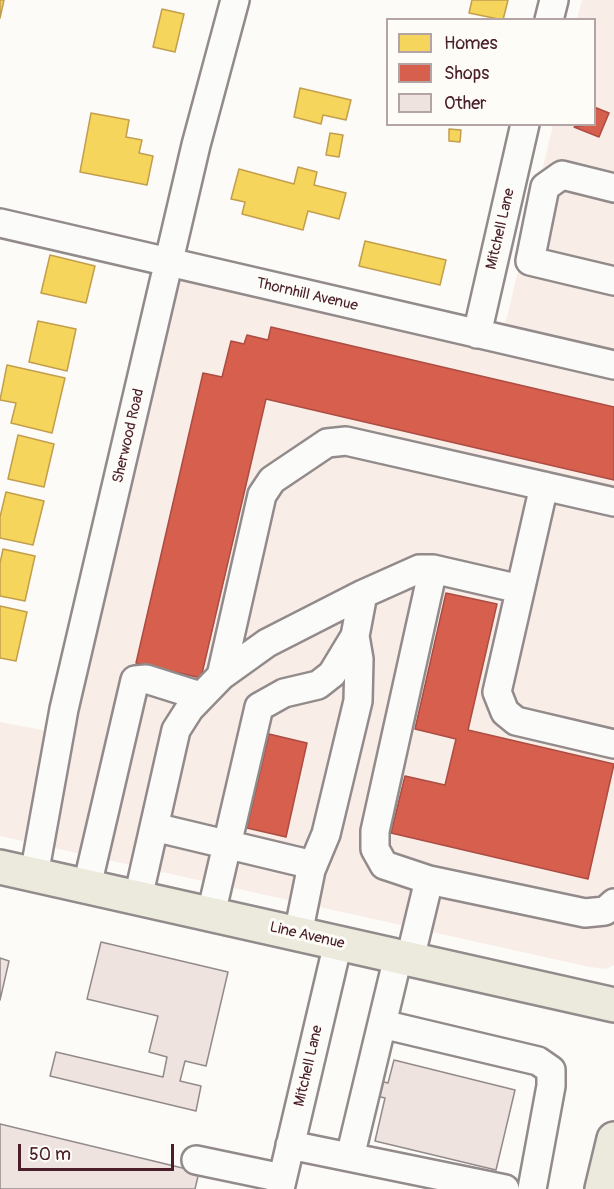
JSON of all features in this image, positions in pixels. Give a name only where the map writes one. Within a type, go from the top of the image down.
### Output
[{"type":"main road","name":"Line Avenue","points":[[0,867],[614,1005]]},
{"type":"main road","points":[[603,1189],[614,1139]]},
{"type":"street","name":"Sherwood Road","points":[[34,875],[64,709],[196,145],[235,0]]},
{"type":"street","points":[[550,18],[554,0]]},
{"type":"street","name":"Mitchell Lane","points":[[477,334],[525,126]]},
{"type":"street","points":[[614,188],[562,175],[545,187],[530,261],[614,281]]},
{"type":"street","name":"Thornhill Avenue","points":[[0,223],[614,365]]},
{"type":"street","points":[[210,686],[262,495],[272,480],[327,443],[346,441],[614,501]]},
{"type":"street","points":[[544,486],[497,692],[505,712],[516,721],[532,727],[614,744]]},
{"type":"street","points":[[138,898],[176,730],[210,686],[267,643],[363,594],[419,569],[433,569],[520,590]]},
{"type":"street","points":[[433,569],[375,831],[375,849],[384,865],[429,880],[585,913],[605,910],[614,903]]},
{"type":"street","points":[[211,915],[225,844],[259,707],[270,699],[318,685],[325,679],[343,659],[355,636],[363,594]]},
{"type":"street","points":[[298,934],[314,865],[326,834],[358,701],[359,659],[355,636]]},
{"type":"street","points":[[87,886],[135,680],[146,679],[210,686]]},
{"type":"street","points":[[154,827],[314,865]]},
{"type":"street","points":[[350,1157],[382,1024],[429,880]]},
{"type":"street","name":"Mitchell Lane","points":[[281,1184],[338,943]]},
{"type":"street","points":[[382,1024],[538,1061],[551,1070],[552,1086],[532,1189]]},
{"type":"street","points":[[290,1145],[505,1189]]},
{"type":"street","points":[[196,1160],[234,1179],[281,1184]]},
{"type":"shaded area","points":[[582,0],[614,0],[614,965],[607,969],[589,967],[0,836],[0,722],[70,735],[183,253],[504,329],[553,126],[596,126],[596,18],[577,18]]},
{"type":"building: Homes","points":[[0,0],[4,0],[0,18]]},
{"type":"building: Homes","points":[[472,0],[508,0],[504,18],[469,13]]},
{"type":"building: Homes","points":[[162,9],[184,14],[175,52],[153,47]]},
{"type":"building: Homes","points":[[300,88],[351,100],[346,120],[323,115],[321,124],[294,117]]},
{"type":"building: Homes","points":[[91,113],[129,120],[126,137],[142,140],[139,153],[153,156],[147,185],[80,172]]},
{"type":"building: Homes","points":[[449,129],[461,130],[460,142],[449,141]]},
{"type":"building: Homes","points":[[330,133],[343,135],[339,157],[326,155]]},
{"type":"building: Homes","points":[[298,167],[317,172],[314,185],[346,193],[339,219],[308,211],[303,230],[242,214],[245,202],[231,199],[239,169],[294,184]]},
{"type":"building: Homes","points":[[365,241],[446,260],[440,285],[359,266]]},
{"type":"building: Homes","points":[[50,255],[95,266],[86,303],[41,293]]},
{"type":"building: Homes","points":[[38,321],[76,329],[67,371],[29,362]]},
{"type":"building: Homes","points":[[7,365],[65,378],[52,433],[11,423],[16,403],[0,400]]},
{"type":"building: Homes","points":[[18,435],[54,444],[44,487],[8,479]]},
{"type":"building: Homes","points":[[6,492],[44,501],[33,545],[0,538],[0,517]]},
{"type":"building: Homes","points":[[3,549],[35,556],[25,601],[0,596],[0,563]]},
{"type":"building: Homes","points":[[0,606],[27,612],[16,661],[0,658]]},
{"type":"building: Shops","points":[[596,108],[609,113],[599,137],[574,127],[596,126]]},
{"type":"building: Shops","points":[[271,327],[614,407],[614,480],[266,399],[201,678],[136,663],[203,373],[222,377],[231,341],[244,344],[247,335],[268,340]]},
{"type":"building: Shops","points":[[446,593],[497,604],[468,730],[614,764],[588,879],[391,833],[405,776],[445,785],[456,739],[415,729]]},
{"type":"building: Shops","points":[[269,734],[307,743],[286,837],[247,828]]},
{"type":"building: Other","points":[[101,942],[228,972],[206,1066],[185,1061],[180,1081],[201,1086],[196,1111],[50,1076],[56,1052],[163,1077],[167,1057],[149,1052],[158,1016],[87,999]]},
{"type":"building: Other","points":[[0,958],[9,961],[0,1000]]},
{"type":"building: Other","points":[[394,1060],[515,1090],[496,1170],[375,1141],[385,1098],[368,1094],[372,1079],[388,1083]]},
{"type":"building: Other","points":[[0,1124],[199,1172],[195,1189],[0,1189]]}]
